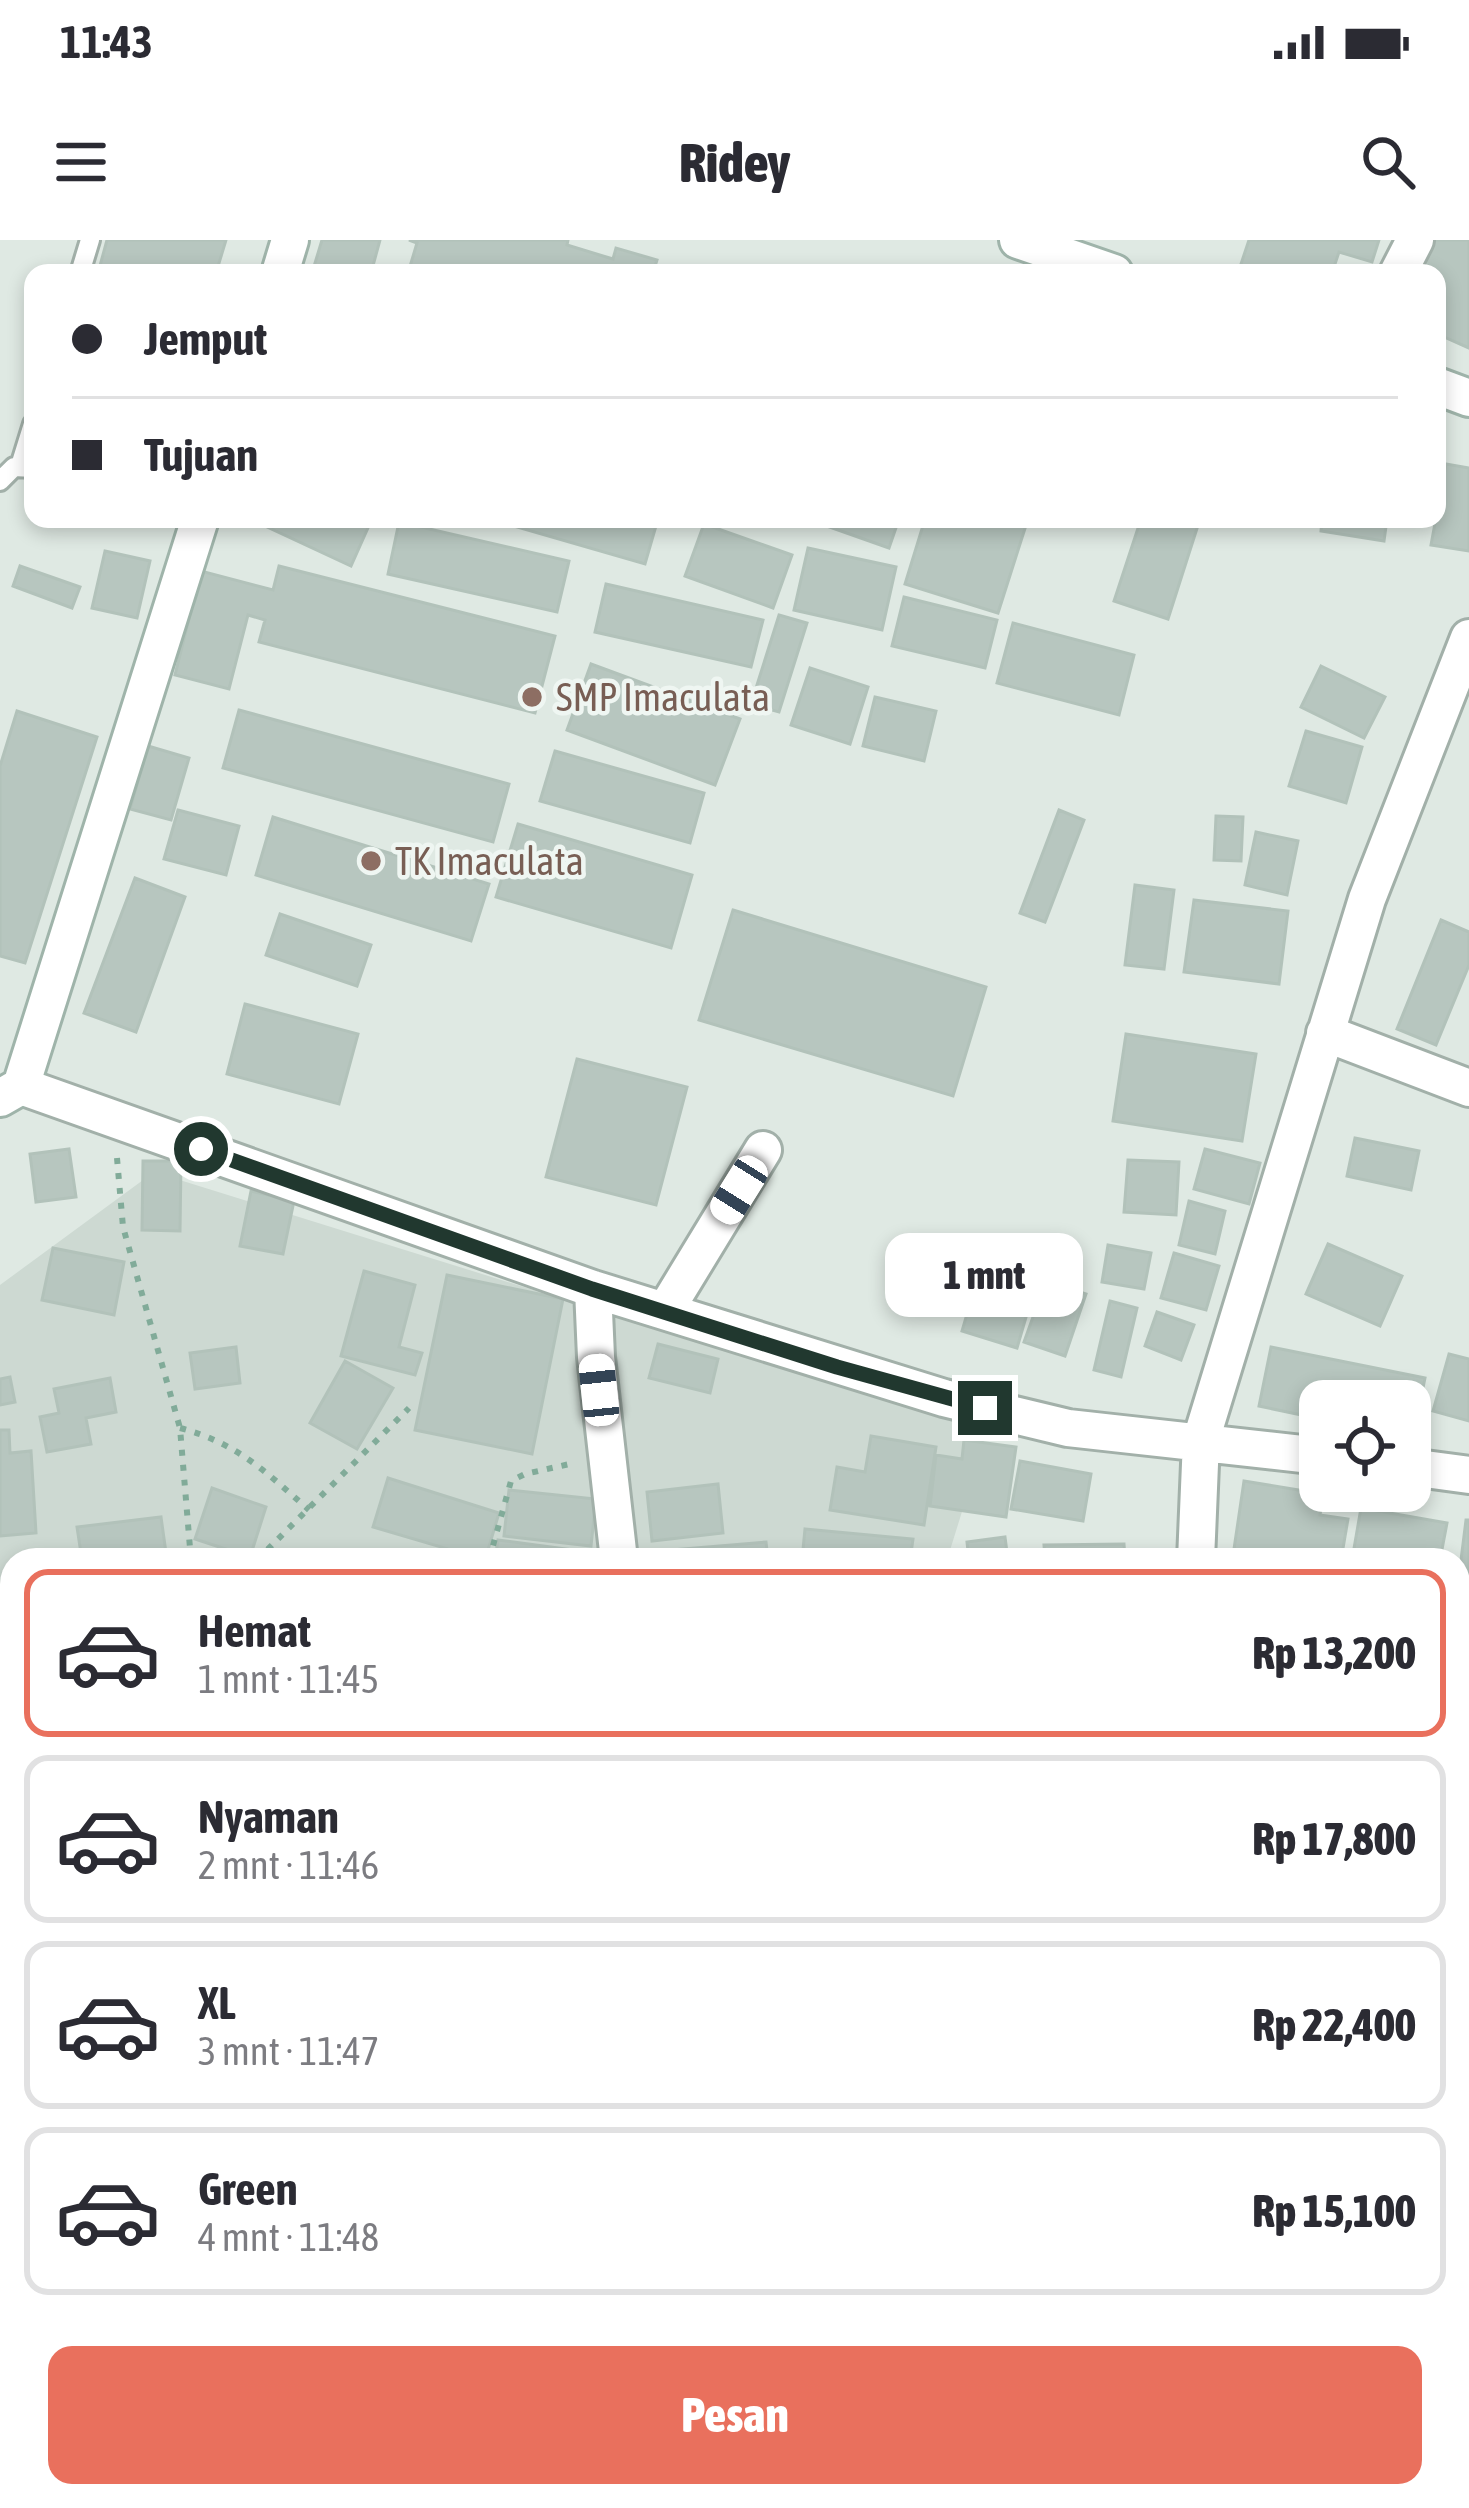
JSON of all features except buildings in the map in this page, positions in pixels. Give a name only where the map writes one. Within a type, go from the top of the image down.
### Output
[{"type":"street","points":[[1018,240],[1088,264]]},
{"type":"street","points":[[188,528],[10,1092],[114,1118],[592,1289],[944,1398],[1069,1428],[1299,1453]]},
{"type":"street","points":[[1196,1548],[1201,1440],[1367,899],[1469,638]]},
{"type":"street","points":[[1325,1033],[1469,1088]]},
{"type":"street","points":[[665,1311],[764,1150]]},
{"type":"street","points":[[592,1289],[618,1548]]},
{"type":"street","points":[[1431,1470],[1469,1475]]},
{"type":"path","points":[[114,1118],[123,1227],[180,1428],[190,1548]]},
{"type":"path","points":[[269,1548],[409,1408]]},
{"type":"path","points":[[180,1428],[214,1437],[237,1450],[309,1510]]},
{"type":"path","points":[[492,1548],[511,1481],[606,1455]]},
{"type":"shaded area","points":[[154,1172],[987,1431],[951,1548],[0,1548],[0,1285]]},
{"type":"place","name":"SMP Imaculata","points":[[532,697]]},
{"type":"place","name":"TK Imaculata","points":[[371,861]]},
{"type":"route","points":[[201,1149],[592,1289],[837,1367],[985,1408]]}]
